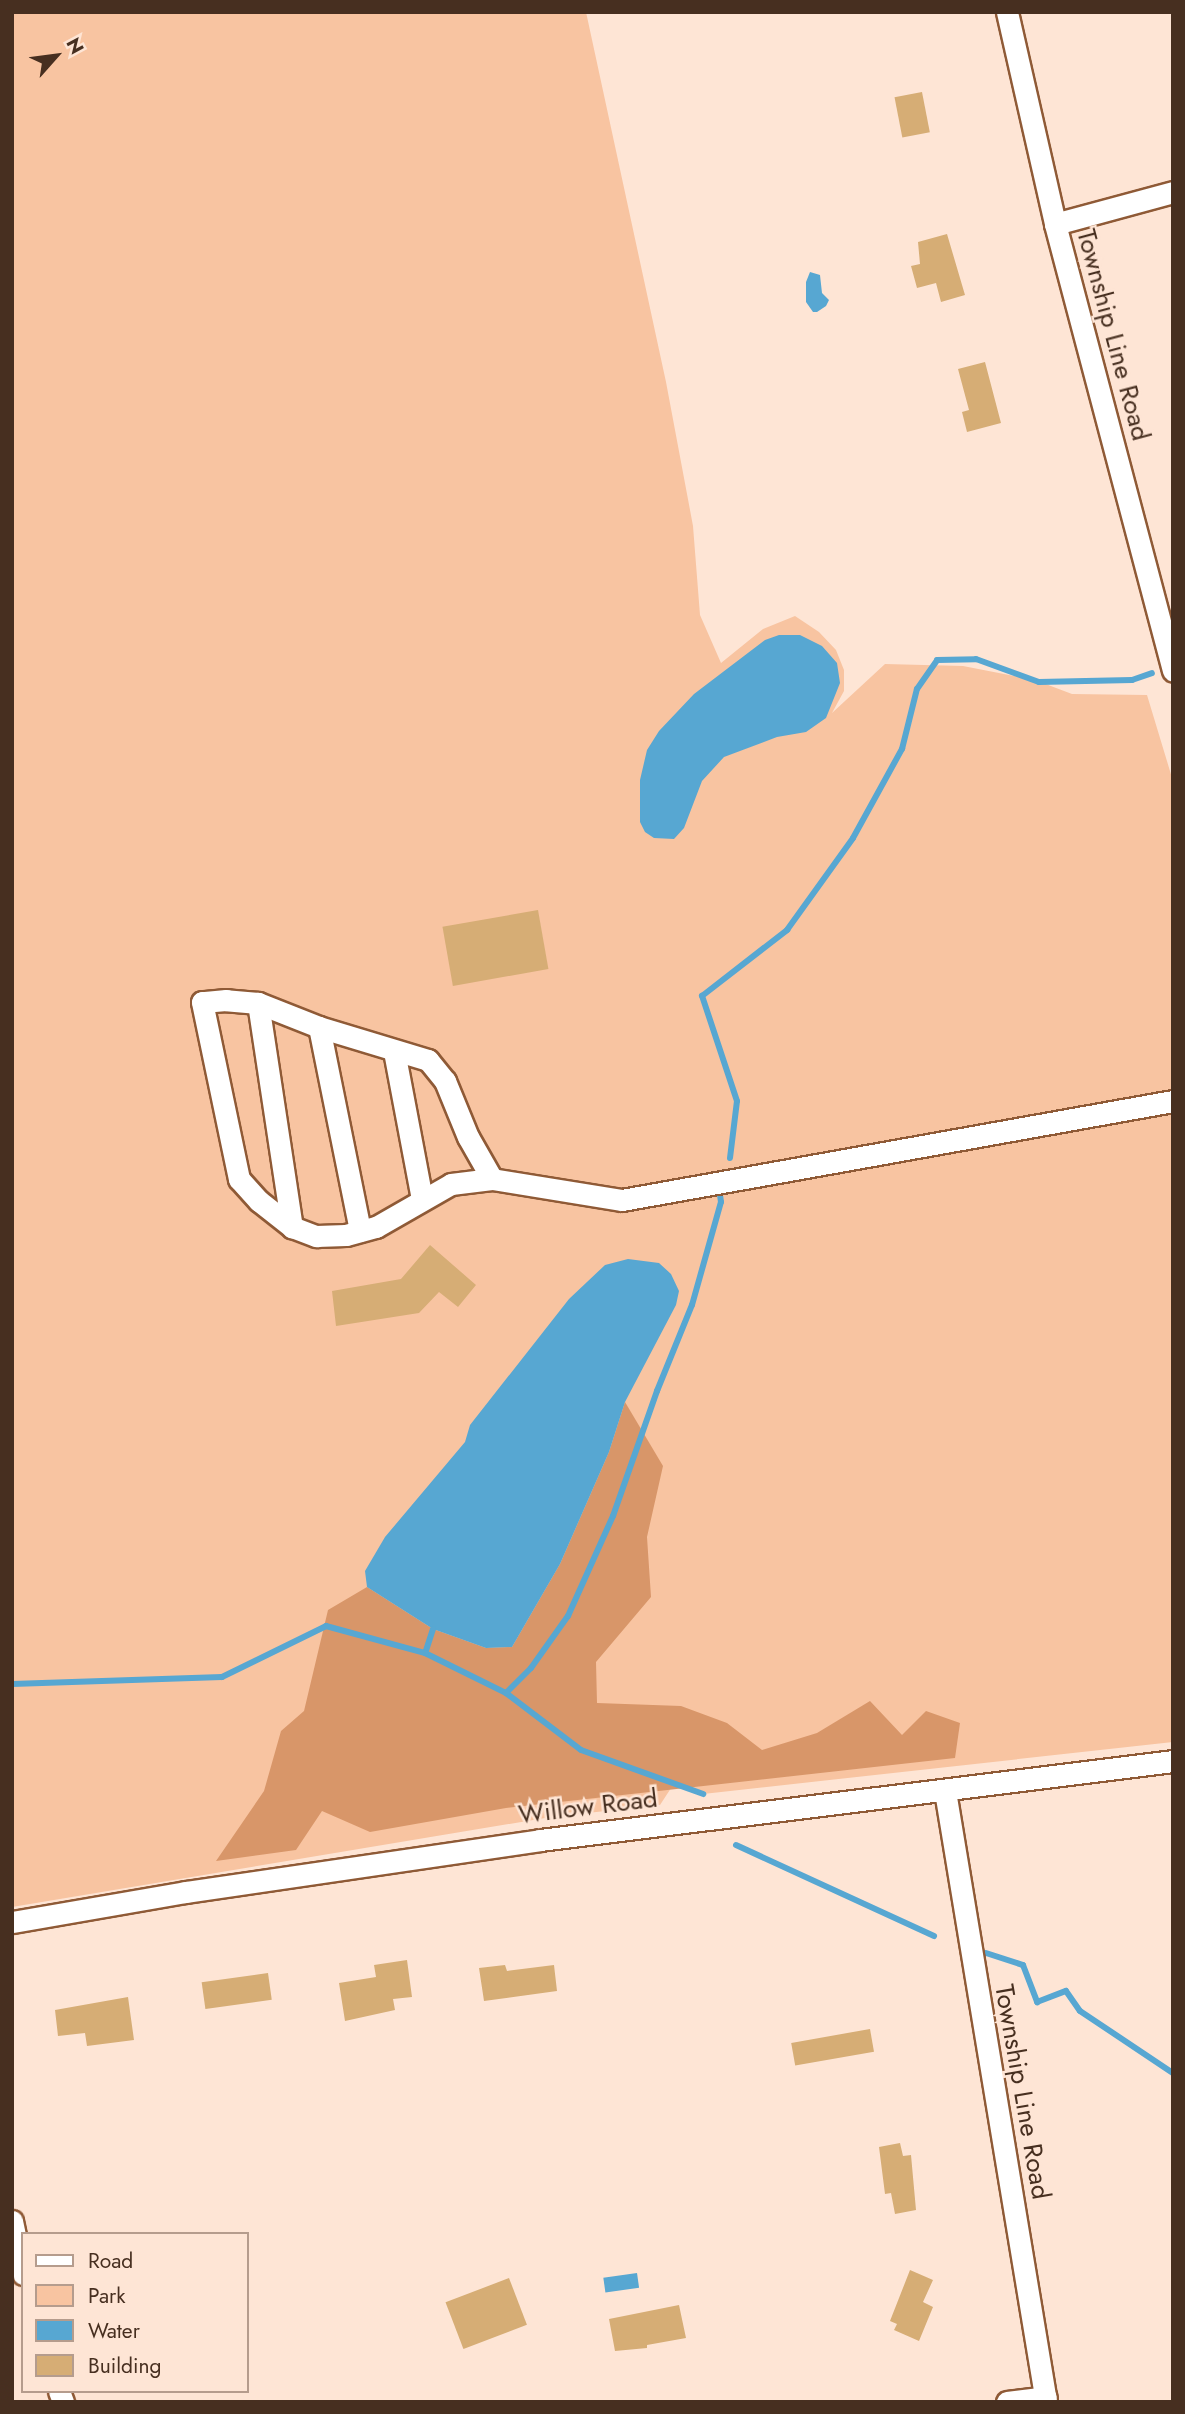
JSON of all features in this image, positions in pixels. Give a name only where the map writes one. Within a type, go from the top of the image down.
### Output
[{"type":"street","name":"Township Line Road","points":[[1007,12],[1055,224],[1173,671]]},
{"type":"street","points":[[1055,224],[1173,192]]},
{"type":"street","points":[[492,1179],[468,1137],[444,1081],[428,1060],[319,1027],[258,1003],[226,1000],[201,1002],[240,1179],[259,1201],[292,1227],[316,1236],[360,1231],[394,1218],[451,1184],[492,1179],[622,1200],[1173,1101]]},
{"type":"street","points":[[258,1003],[292,1227]]},
{"type":"street","points":[[319,1027],[360,1231]]},
{"type":"street","points":[[394,1051],[422,1199]]},
{"type":"street","name":"Willow Road","points":[[12,1922],[185,1892],[540,1840],[1173,1761]]},
{"type":"street","name":"Township Line Road","points":[[945,1791],[1046,2399]]},
{"type":"street","points":[[12,2221],[21,2264]]},
{"type":"street","points":[[1007,2402],[1046,2399]]},
{"type":"green space","points":[[12,12],[586,12],[666,382],[693,526],[700,615],[721,663],[763,629],[795,616],[819,632],[836,650],[844,670],[844,691],[832,713],[885,664],[963,666],[1035,680],[1072,694],[1147,695],[1173,781],[1173,1742],[703,1794],[675,1782],[660,1805],[551,1817],[12,1907]]},
{"type":"shaded area","points":[[625,1402],[663,1466],[647,1537],[651,1597],[596,1662],[597,1703],[681,1706],[727,1723],[762,1750],[817,1733],[870,1701],[902,1735],[926,1711],[960,1723],[955,1758],[506,1808],[370,1832],[322,1811],[296,1850],[216,1861],[264,1791],[281,1731],[304,1711],[328,1610],[367,1587],[433,1629],[486,1648],[512,1647],[560,1564],[609,1452]]},
{"type":"water","points":[[810,272],[820,275],[822,293],[829,300],[826,306],[817,312],[813,312],[806,302],[806,282]]},
{"type":"water","points":[[779,635],[800,635],[822,646],[837,663],[840,683],[826,718],[806,732],[777,737],[724,757],[702,781],[684,828],[674,839],[654,838],[645,832],[640,822],[640,780],[647,750],[659,731],[694,694],[765,640]]},
{"type":"water","points":[[628,1259],[659,1263],[671,1274],[679,1291],[676,1305],[625,1402],[609,1452],[560,1564],[512,1647],[486,1648],[433,1629],[367,1587],[365,1571],[385,1537],[465,1442],[470,1425],[569,1299],[605,1265]]},
{"type":"water","points":[[637,2273],[639,2288],[605,2293],[603,2278]]},
{"type":"building","points":[[922,92],[930,132],[902,138],[895,97]]},
{"type":"building","points":[[947,234],[965,295],[941,302],[936,283],[917,288],[911,266],[920,264],[918,242]]},
{"type":"building","points":[[985,362],[1001,423],[967,432],[962,412],[969,410],[958,369]]},
{"type":"building","points":[[538,910],[548,969],[453,986],[442,927]]},
{"type":"building","points":[[430,1245],[476,1285],[458,1307],[439,1292],[419,1313],[336,1326],[332,1291],[401,1279]]},
{"type":"building","points":[[407,1960],[412,1997],[393,1999],[395,2010],[345,2021],[339,1983],[376,1977],[374,1965]]},
{"type":"building","points":[[505,1965],[507,1971],[554,1965],[557,1991],[484,2001],[479,1968]]},
{"type":"building","points":[[268,1973],[272,2000],[205,2009],[202,1982]]},
{"type":"building","points":[[128,1997],[134,2040],[87,2046],[85,2033],[58,2036],[55,2010]]},
{"type":"building","points":[[870,2029],[874,2052],[795,2066],[791,2043]]},
{"type":"building","points":[[900,2143],[903,2156],[911,2155],[916,2210],[895,2214],[891,2193],[885,2194],[879,2147]]},
{"type":"building","points":[[910,2270],[933,2280],[923,2302],[933,2307],[919,2341],[894,2330],[897,2324],[890,2321]]},
{"type":"building","points":[[509,2278],[527,2325],[463,2349],[446,2302]]},
{"type":"building","points":[[679,2305],[686,2338],[647,2345],[647,2348],[615,2351],[609,2319]]},
{"type":"waterway","points":[[730,1158],[737,1101],[702,996],[787,930],[853,838],[902,749],[917,689],[937,660],[976,659],[1039,682],[1132,680],[1152,673]]},
{"type":"waterway","points":[[506,1693],[531,1668],[568,1616],[613,1516],[657,1391],[692,1305],[721,1202],[720,1195]]},
{"type":"waterway","points":[[12,1684],[222,1677],[326,1626],[425,1653]]},
{"type":"waterway","points":[[433,1629],[425,1653],[506,1693],[581,1750],[703,1794]]},
{"type":"waterway","points":[[736,1845],[934,1936]]},
{"type":"waterway","points":[[986,1953],[1023,1965],[1037,2002],[1066,1991],[1080,2011],[1173,2073]]}]
